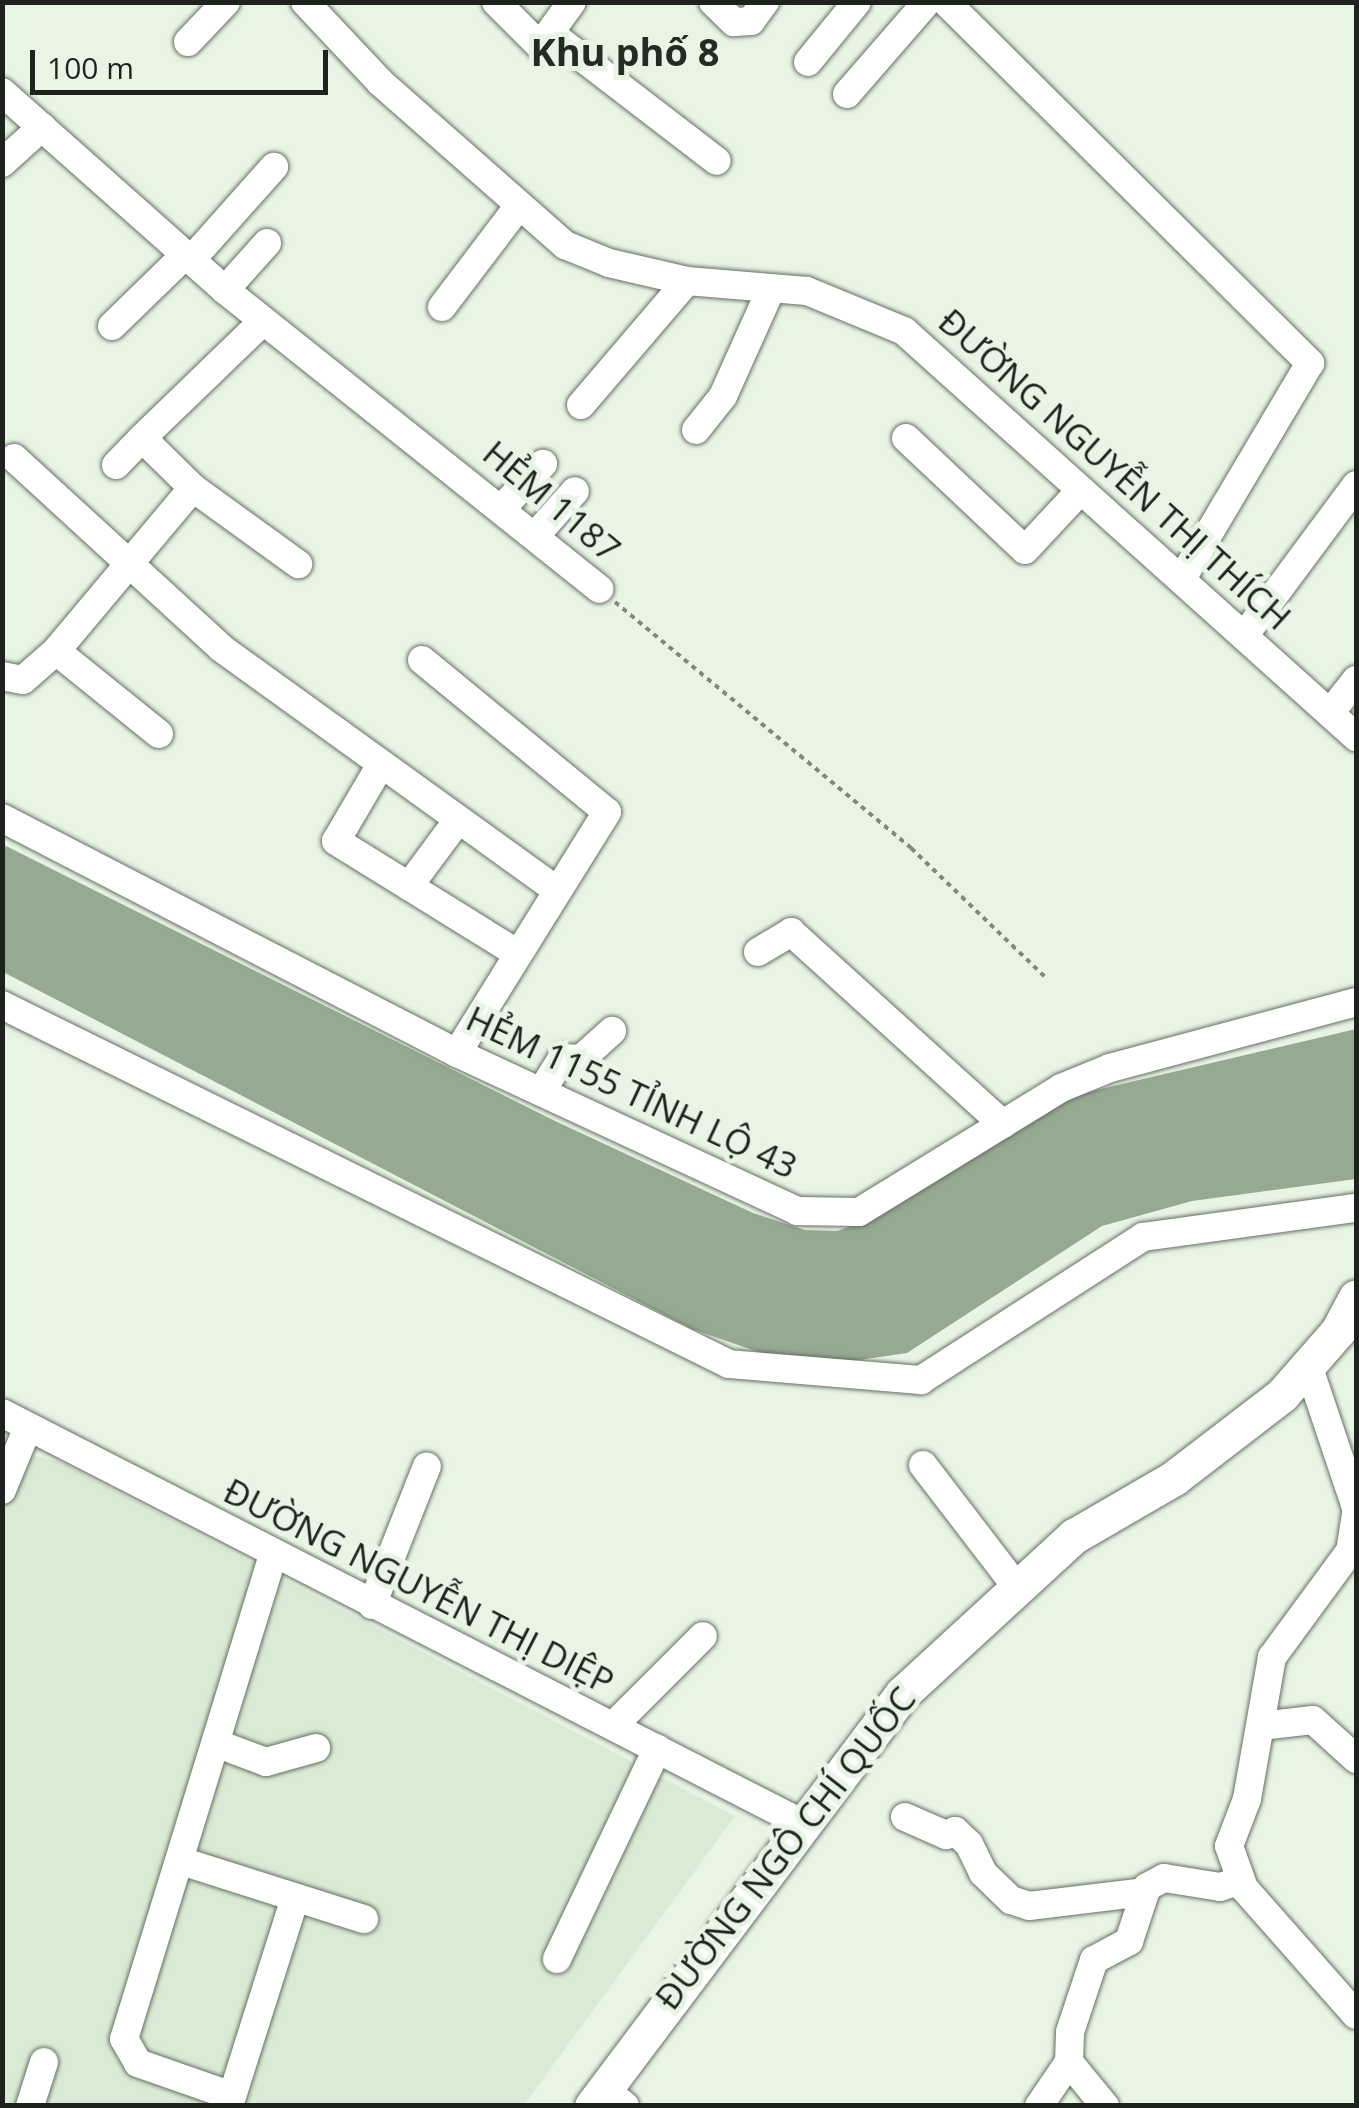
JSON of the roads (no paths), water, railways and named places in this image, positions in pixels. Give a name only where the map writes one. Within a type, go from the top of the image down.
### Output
[{"type":"main road","name":"ĐƯỜNG NGÔ CHÍ QUỐC","points":[[607,2100],[902,1694],[1074,1536],[1207,1455],[1308,1365],[1356,1297]]},
{"type":"street","points":[[188,42],[226,2]]},
{"type":"street","name":"ĐƯỜNG NGUYỄN THỊ THÍCH","points":[[305,2],[380,82],[565,245],[609,263],[687,280],[807,291],[904,330],[1356,737]]},
{"type":"street","points":[[496,2],[540,46],[572,2]]},
{"type":"street","points":[[719,4],[734,22],[750,21],[765,2]]},
{"type":"street","points":[[808,62],[857,2]]},
{"type":"street","points":[[847,94],[927,2]]},
{"type":"street","points":[[946,2],[1310,363],[1181,580]]},
{"type":"street","points":[[550,34],[717,161]]},
{"type":"street","name":"HẺM 1187","points":[[2,92],[225,290],[503,507],[599,589]]},
{"type":"street","points":[[2,163],[42,127]]},
{"type":"street","points":[[112,326],[188,258],[274,167]]},
{"type":"street","points":[[442,308],[518,207]]},
{"type":"street","points":[[225,290],[267,242]]},
{"type":"street","points":[[581,405],[687,280]]},
{"type":"street","points":[[696,430],[724,396],[771,290]]},
{"type":"street","points":[[116,465],[263,321]]},
{"type":"street","points":[[142,438],[193,488],[298,564]]},
{"type":"street","points":[[906,438],[1025,550],[1082,490]]},
{"type":"street","points":[[14,458],[221,648],[558,891]]},
{"type":"street","points":[[503,507],[543,464]]},
{"type":"street","points":[[1244,636],[1356,485]]},
{"type":"street","points":[[2,676],[23,680],[56,651],[193,488]]},
{"type":"street","points":[[535,536],[574,491]]},
{"type":"street","points":[[56,651],[159,734]]},
{"type":"street","points":[[422,660],[607,812],[457,1053]]},
{"type":"street","points":[[1330,713],[1356,680]]},
{"type":"street","points":[[380,766],[335,835],[518,954]]},
{"type":"street","name":"HẺM 1155 TỈNH LỘ 43","points":[[2,818],[457,1053],[797,1211],[859,1212],[1003,1124],[1110,1068],[1356,1002]]},
{"type":"street","points":[[409,886],[458,820]]},
{"type":"street","points":[[758,952],[791,932],[1003,1124]]},
{"type":"street","points":[[2,1005],[729,1364],[921,1380],[1143,1238],[1356,1208]]},
{"type":"street","points":[[540,1092],[562,1058],[581,1058],[612,1031]]},
{"type":"street","points":[[1308,1365],[1356,1518],[1350,1551],[1272,1657],[1247,1799],[1229,1846],[1241,1880],[1356,2015]]},
{"type":"street","points":[[2,1490],[15,1420]]},
{"type":"street","name":"ĐƯỜNG NGUYỄN THỊ DIỆP","points":[[15,1420],[804,1824]]},
{"type":"street","points":[[923,1465],[1016,1586]]},
{"type":"street","points":[[372,1605],[427,1466]]},
{"type":"street","points":[[273,1555],[182,1861],[124,2039],[138,2062],[230,2101],[296,1898]]},
{"type":"street","points":[[613,1726],[703,1636]]},
{"type":"street","points":[[1261,1726],[1313,1720],[1356,1758]]},
{"type":"street","points":[[218,1744],[266,1762],[316,1748]]},
{"type":"street","points":[[557,1958],[657,1749]]},
{"type":"street","points":[[906,1817],[946,1835],[955,1831],[970,1844],[983,1873],[1011,1900],[1029,1906],[1144,1892],[1164,1878],[1220,1887],[1241,1880]]},
{"type":"street","points":[[182,1861],[364,1919]]},
{"type":"street","points":[[1039,2106],[1069,2062],[1070,2032],[1094,1960],[1129,1942],[1144,1892]]},
{"type":"street","points":[[30,2106],[44,2062]]},
{"type":"street","points":[[1069,2062],[1106,2106]]},
{"type":"district","name":"Khu phố 8","points":[[625,52]]}]
